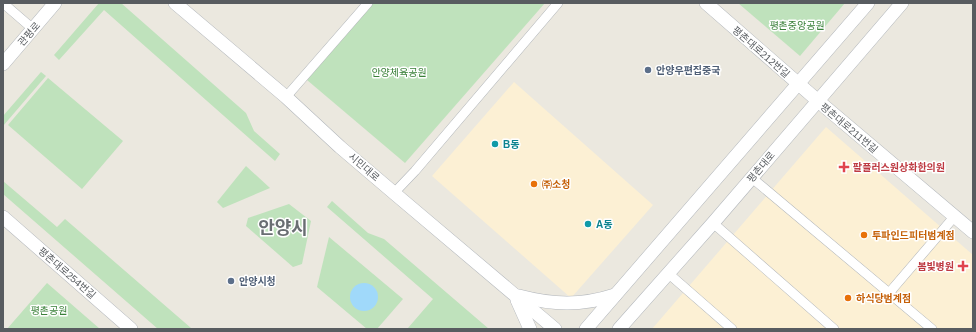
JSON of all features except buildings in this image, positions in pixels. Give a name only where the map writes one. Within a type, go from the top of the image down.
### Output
[{"type":"street","points":[[3,3],[33,29]]},
{"type":"street","name":"관평로","points":[[3,64],[55,3]]},
{"type":"street","name":"시민대로","points":[[175,3],[286,97],[340,147],[555,329]]},
{"type":"street","points":[[286,97],[368,3]]},
{"type":"street","points":[[394,193],[415,171],[558,3]]},
{"type":"street","name":"평촌대로212번길","points":[[706,3],[817,100]]},
{"type":"street","points":[[586,329],[868,3]]},
{"type":"street","name":"평촌대로","points":[[619,329],[669,274],[817,100],[902,3]]},
{"type":"street","name":"평촌대로211번길","points":[[817,100],[973,232]]},
{"type":"street","points":[[752,178],[932,329]]},
{"type":"street","points":[[889,293],[954,217]]},
{"type":"street","name":"평촌대로254번길","points":[[3,218],[131,329]]},
{"type":"street","points":[[713,223],[834,329]]},
{"type":"street","points":[[669,274],[732,329]]},
{"type":"street","points":[[515,295],[541,302],[578,303],[599,300],[615,295]]},
{"type":"street","points":[[515,295],[530,329]]},
{"type":"street","points":[[631,329],[635,312]]},
{"type":"shaded area","points":[[514,82],[653,205],[571,298],[432,176]]},
{"type":"shaded area","points":[[826,127],[973,255],[973,329],[652,329]]},
{"type":"green space","points":[[99,3],[121,3],[246,113],[254,131],[280,154],[275,161],[104,10],[59,60],[54,55]]},
{"type":"green space","name":"안양체육공원","points":[[373,3],[545,3],[405,163],[307,80]]},
{"type":"green space","name":"평촌중앙공원","points":[[738,3],[845,3],[800,56]]},
{"type":"green space","points":[[41,72],[46,76],[3,126],[3,116]]},
{"type":"green space","points":[[48,78],[123,141],[82,189],[8,125]]},
{"type":"green space","points":[[246,166],[270,188],[223,208],[217,202]]},
{"type":"green space","points":[[3,181],[57,227],[65,219],[191,328],[158,329],[3,194]]},
{"type":"green space","points":[[332,201],[368,233],[384,239],[489,329],[409,329],[408,328],[433,299],[327,207]]},
{"type":"green space","points":[[289,204],[311,221],[302,264],[293,267],[246,226],[248,218]]},
{"type":"green space","points":[[329,237],[403,299],[377,329],[367,329],[317,287]]},
{"type":"green space","name":"평촌공원","points":[[47,283],[100,329],[7,329]]},
{"type":"water","points":[[364,283],[374,287],[378,297],[374,307],[364,311],[354,307],[350,297],[354,287]]},
{"type":"place","name":"안양우편집중국","points":[[648,70]]},
{"type":"place","name":"B동","points":[[495,144]]},
{"type":"place","name":"팔플러스원상화한의원","points":[[844,167]]},
{"type":"place","name":"㈜소청","points":[[534,184]]},
{"type":"place","name":"A동","points":[[588,224]]},
{"type":"place","name":"투파인드피터범계점","points":[[864,235]]},
{"type":"place","name":"봄빛병원","points":[[963,266]]},
{"type":"place","name":"안양시청","points":[[231,281]]},
{"type":"place","name":"하식당범계점","points":[[848,298]]},
{"type":"district","name":"안양시","points":[[283,228]]}]
